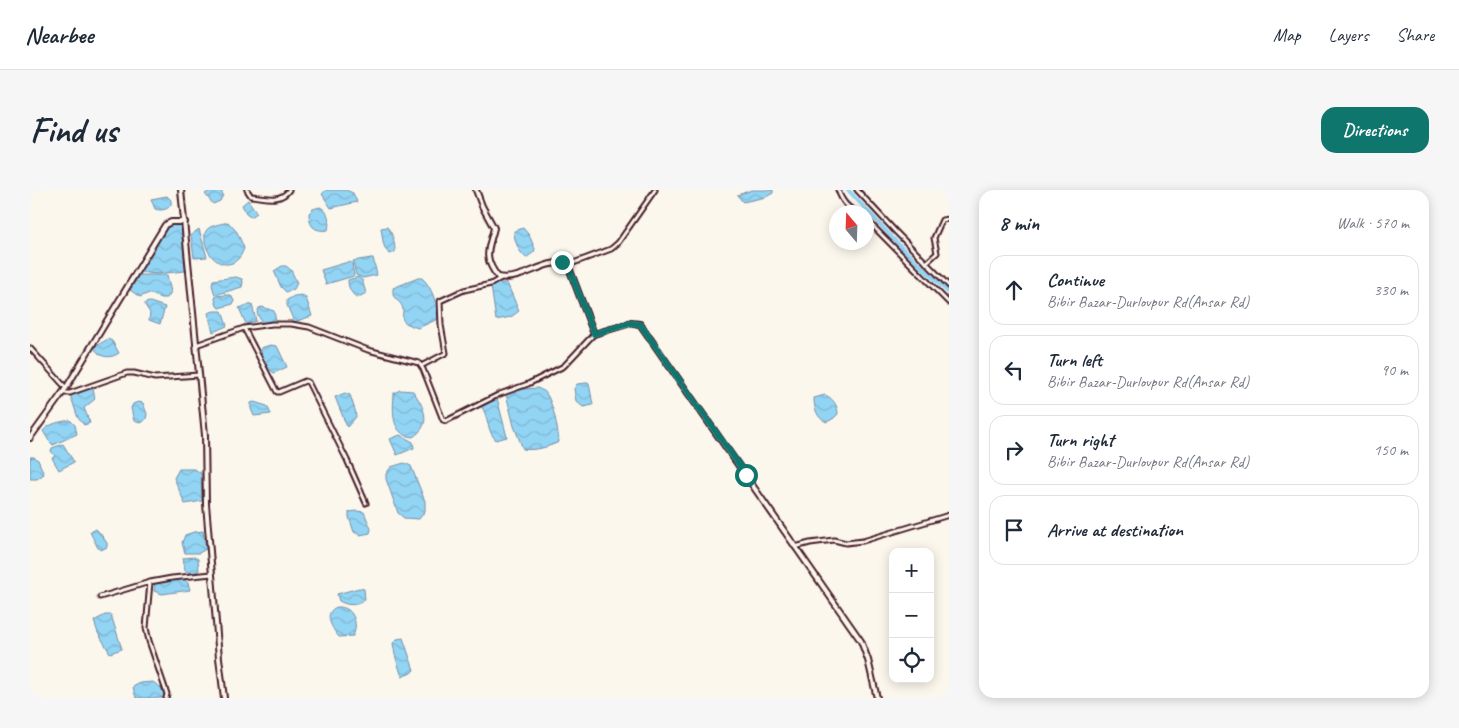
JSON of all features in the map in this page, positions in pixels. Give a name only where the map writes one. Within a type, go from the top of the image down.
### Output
[{"type":"street","points":[[181,190],[205,434],[206,504],[224,698]]},
{"type":"street","points":[[247,190],[251,196],[274,199],[284,196],[288,190]]},
{"type":"street","points":[[476,190],[494,228],[487,251],[493,271],[501,278]]},
{"type":"street","points":[[568,265],[611,249],[618,243],[655,190]]},
{"type":"street","points":[[838,190],[842,200],[847,205]]},
{"type":"street","points":[[857,190],[949,286]]},
{"type":"street","points":[[926,263],[936,253],[934,238],[942,220],[949,219]]},
{"type":"street","points":[[30,438],[66,388],[165,225],[171,222],[185,222]]},
{"type":"street","points":[[874,227],[949,303]]},
{"type":"street","points":[[421,366],[442,357],[446,353],[441,325],[440,301],[464,290],[491,284],[501,278],[517,276],[562,262],[568,265],[594,334]]},
{"type":"street","points":[[196,346],[244,328],[272,324],[309,327],[368,350],[416,362],[421,366],[443,420],[446,421],[500,394],[528,384],[564,366],[594,334],[631,323],[640,324],[861,641],[868,660],[877,698]]},
{"type":"street","points":[[244,328],[277,392],[305,381],[308,382],[366,503]]},
{"type":"street","points":[[30,348],[66,388]]},
{"type":"street","points":[[62,393],[127,373],[155,378],[198,375]]},
{"type":"street","points":[[795,547],[834,540],[846,543],[863,541],[949,515]]},
{"type":"street","points":[[100,597],[150,582],[212,574]]},
{"type":"street","points":[[150,582],[146,628],[148,641],[167,694],[166,698]]},
{"type":"water","points":[[211,190],[221,190],[223,195],[220,201],[213,204],[205,194]]},
{"type":"water","points":[[326,190],[346,190],[353,193],[357,202],[331,208],[322,194]]},
{"type":"water","points":[[752,190],[773,190],[773,193],[766,197],[743,202],[737,195]]},
{"type":"water","points":[[167,196],[171,200],[171,205],[164,210],[155,209],[151,199]]},
{"type":"water","points":[[248,200],[257,213],[251,217],[247,215],[242,205]]},
{"type":"water","points":[[320,207],[328,217],[328,230],[319,230],[311,225],[309,213],[313,209]]},
{"type":"water","points":[[228,222],[237,232],[244,248],[235,261],[223,264],[212,257],[205,242],[205,235],[210,227]]},
{"type":"water","points":[[182,225],[185,271],[157,274],[140,272],[166,226]]},
{"type":"water","points":[[387,227],[392,235],[395,246],[395,252],[390,254],[384,246],[381,228]]},
{"type":"water","points":[[523,228],[529,235],[535,249],[526,258],[519,249],[514,235],[514,231]]},
{"type":"water","points":[[199,229],[207,257],[194,258],[191,235]]},
{"type":"water","points":[[373,258],[377,275],[363,278],[356,275],[353,261]]},
{"type":"water","points":[[348,262],[352,263],[354,276],[326,284],[321,270]]},
{"type":"water","points":[[282,266],[286,266],[291,270],[297,283],[294,289],[286,292],[281,287],[274,271]]},
{"type":"water","points":[[139,275],[167,275],[171,292],[167,298],[160,298],[149,293],[140,297],[130,290]]},
{"type":"water","points":[[236,277],[242,279],[242,287],[215,295],[212,285],[213,280]]},
{"type":"water","points":[[358,277],[362,280],[366,293],[357,298],[350,290],[348,280]]},
{"type":"water","points":[[422,278],[426,282],[432,292],[438,319],[418,328],[405,323],[403,320],[403,308],[393,295],[393,288]]},
{"type":"water","points":[[498,283],[507,283],[519,311],[511,317],[496,320],[491,286]]},
{"type":"water","points":[[231,295],[234,301],[233,304],[219,308],[215,299],[216,296]]},
{"type":"water","points":[[302,295],[306,298],[312,316],[294,322],[287,305],[287,300],[294,296]]},
{"type":"water","points":[[150,302],[165,307],[160,324],[149,320],[150,313],[145,303]]},
{"type":"water","points":[[252,304],[256,321],[246,324],[239,308]]},
{"type":"water","points":[[262,307],[274,311],[276,322],[262,323],[257,313],[259,308]]},
{"type":"water","points":[[222,311],[227,326],[213,332],[208,313]]},
{"type":"water","points":[[108,339],[112,341],[119,353],[106,357],[95,349],[96,346]]},
{"type":"water","points":[[270,345],[277,346],[287,367],[274,373],[265,362],[261,352],[261,348]]},
{"type":"water","points":[[589,383],[593,405],[583,407],[576,401],[574,389],[577,384]]},
{"type":"water","points":[[538,388],[548,396],[553,409],[559,442],[541,448],[523,449],[514,426],[506,394],[524,389]]},
{"type":"water","points":[[93,389],[95,399],[84,408],[90,423],[84,425],[78,418],[70,394]]},
{"type":"water","points":[[400,390],[413,391],[425,415],[423,427],[413,437],[400,432],[394,421],[394,393]]},
{"type":"water","points":[[345,393],[350,395],[356,417],[347,427],[335,397]]},
{"type":"water","points":[[825,395],[834,403],[838,414],[827,422],[818,416],[814,402],[814,398]]},
{"type":"water","points":[[497,398],[507,437],[496,440],[481,406]]},
{"type":"water","points":[[254,402],[267,406],[271,414],[254,416],[251,403]]},
{"type":"water","points":[[143,403],[147,414],[146,419],[140,423],[134,421],[131,408],[133,404]]},
{"type":"water","points":[[70,420],[75,425],[77,434],[53,445],[43,431],[59,422]]},
{"type":"water","points":[[400,435],[413,442],[414,448],[397,455],[390,439]]},
{"type":"water","points":[[63,444],[74,462],[59,470],[52,458],[55,456],[51,451],[52,448]]},
{"type":"water","points":[[30,457],[38,460],[44,474],[37,479],[30,479]]},
{"type":"water","points":[[404,463],[411,466],[425,501],[425,511],[419,519],[404,518],[398,513],[386,479],[386,474],[391,467]]},
{"type":"water","points":[[179,469],[194,469],[201,473],[202,501],[185,504],[174,478]]},
{"type":"water","points":[[349,512],[364,512],[371,529],[370,533],[360,535],[354,532]]},
{"type":"water","points":[[96,529],[107,543],[107,547],[101,550],[98,548],[90,532]]},
{"type":"water","points":[[203,531],[206,549],[199,553],[185,553],[182,543],[185,535]]},
{"type":"water","points":[[194,557],[198,559],[199,571],[191,573],[185,571],[183,558]]},
{"type":"water","points":[[184,579],[188,583],[190,590],[162,594],[154,591],[155,582]]},
{"type":"water","points":[[359,588],[364,589],[365,600],[352,605],[339,601],[337,594]]},
{"type":"water","points":[[343,607],[351,612],[355,621],[353,636],[339,637],[334,630],[329,617],[332,609]]},
{"type":"water","points":[[105,615],[111,615],[122,649],[110,653],[98,633],[94,621]]},
{"type":"water","points":[[403,638],[414,670],[402,677],[393,643],[397,639]]},
{"type":"water","points":[[153,682],[163,689],[164,698],[136,698],[133,687],[140,683]]},
{"type":"waterway","points":[[848,190],[901,247],[949,293]]},
{"type":"route","points":[[562,262],[568,265],[594,334],[631,323],[640,324],[746,475]]}]
